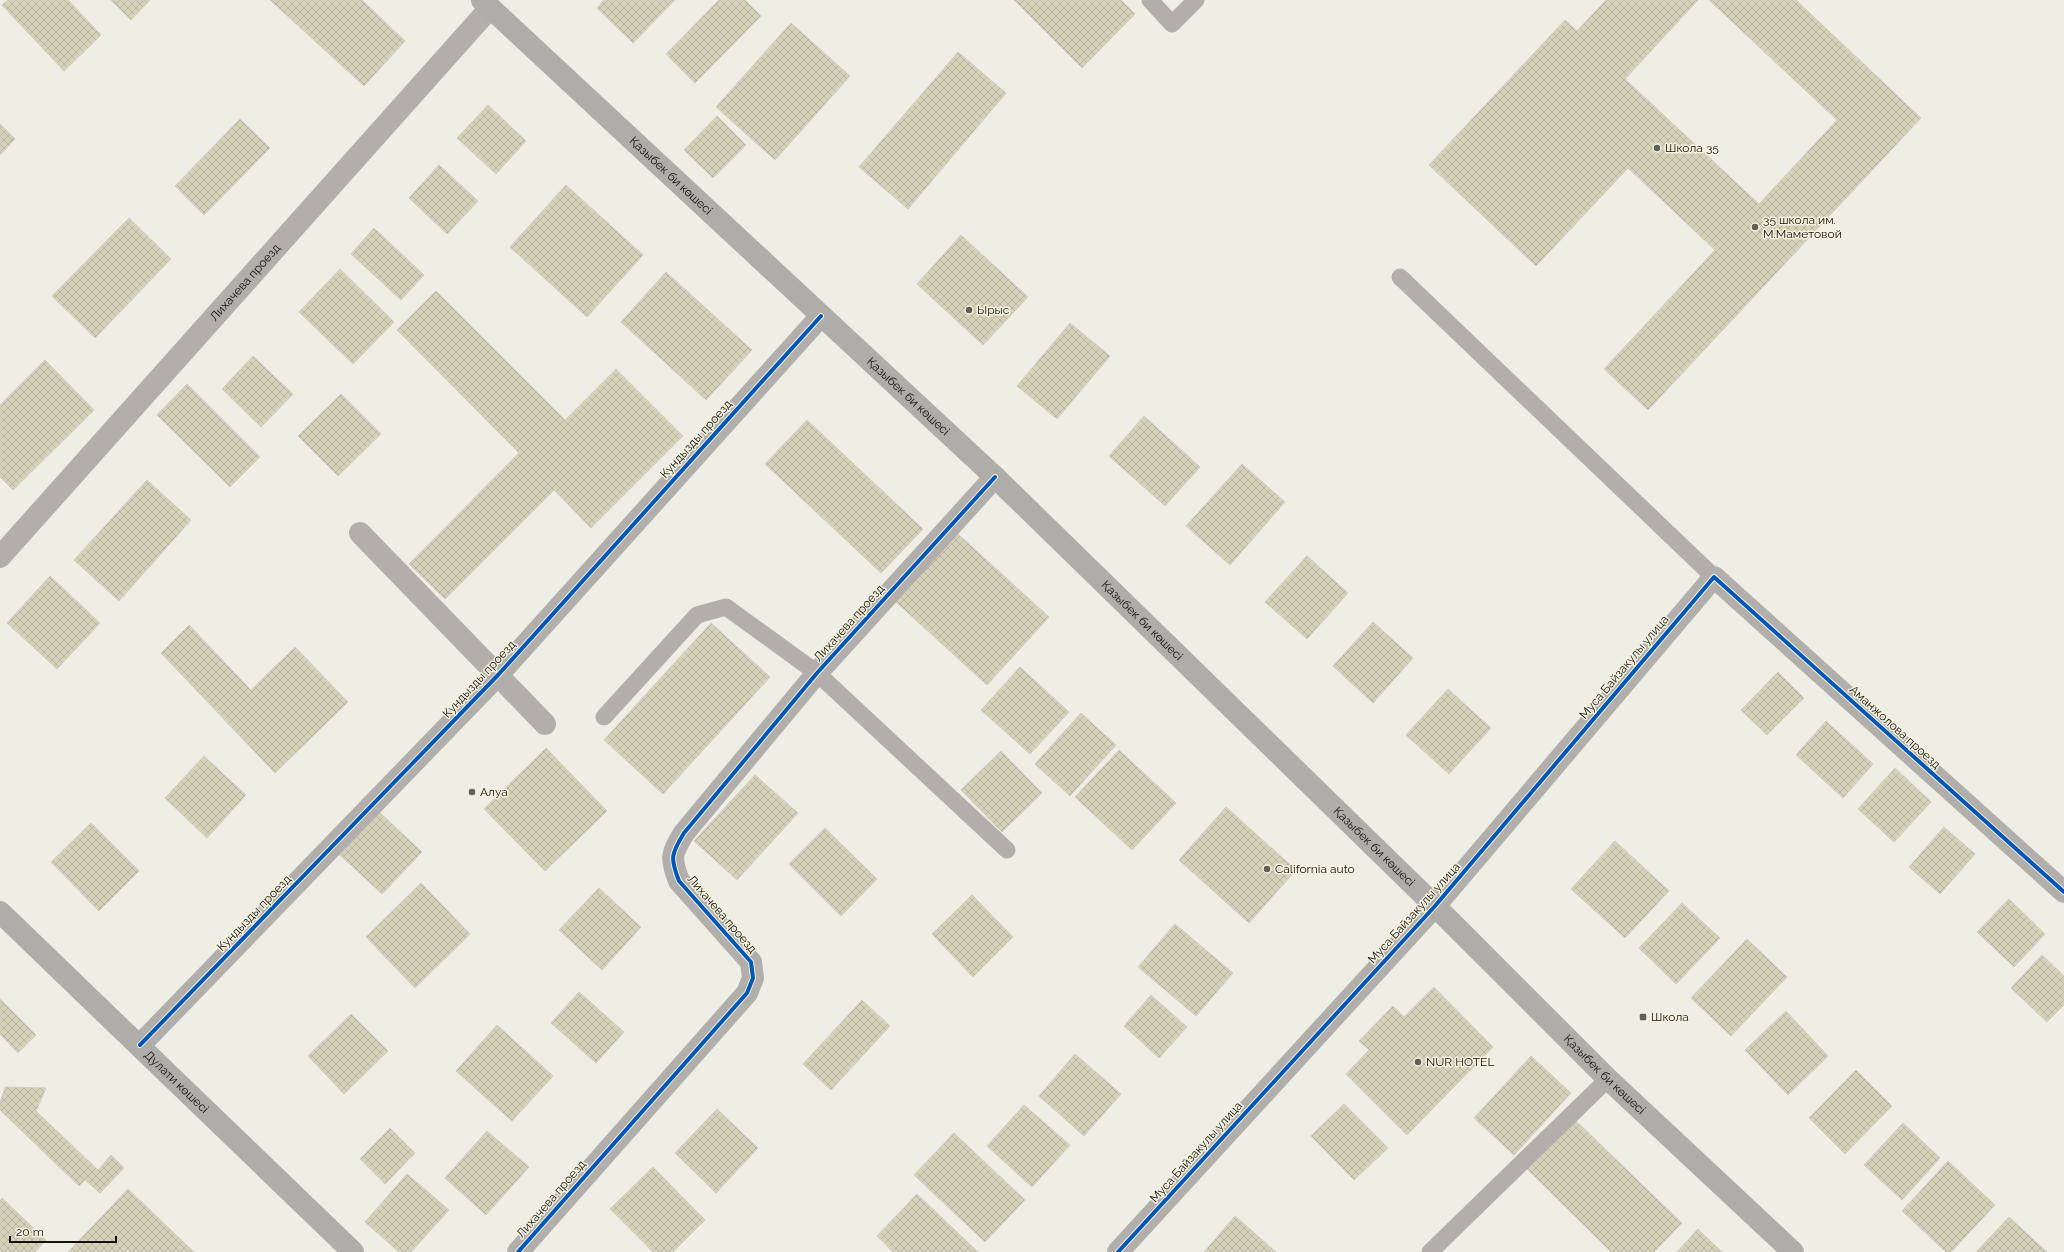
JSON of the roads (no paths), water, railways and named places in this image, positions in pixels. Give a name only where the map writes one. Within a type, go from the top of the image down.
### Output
[{"type":"main road","name":"Қазыбек би көшесі","points":[[486,4],[995,478],[1435,906],[1608,1079],[1793,1252]]},
{"type":"main road","name":"Дулати көшесі","points":[[0,912],[140,1045],[353,1252]]},
{"type":"street","name":"Лихачева проезд","points":[[0,557],[486,4]]},
{"type":"street","name":"Кундызды проезд","points":[[140,1045],[498,675],[821,316]]},
{"type":"street","name":"Лихачева проезд","points":[[518,1252],[747,993],[753,978],[751,962],[679,881],[674,868],[672,853],[684,833],[817,673],[995,478]]},
{"type":"street","points":[[360,533],[545,724]]},
{"type":"street","name":"Аманжолова проезд","points":[[1714,577],[2064,892]]},
{"type":"street","name":"Муса Байзакулы улица","points":[[1118,1252],[1435,906],[1714,577]]},
{"type":"lane","points":[[1150,0],[1172,24],[1196,0]]},
{"type":"lane","points":[[1400,277],[1714,577]]},
{"type":"lane","points":[[604,717],[697,615],[726,607],[817,673],[1007,850]]},
{"type":"lane","points":[[1430,1252],[1608,1079]]},
{"type":"place","name":"Школа 35","points":[[1657,148]]},
{"type":"place","name":"35 школа им. М.Маметовой","points":[[1755,227]]},
{"type":"place","name":"Ырыс","points":[[969,310]]},
{"type":"place","name":"Алуа","points":[[472,792]]},
{"type":"place","name":"California auto","points":[[1267,869]]},
{"type":"place","name":"Школа","points":[[1643,1017]]},
{"type":"place","name":"NUR HOTEL","points":[[1418,1062]]}]
